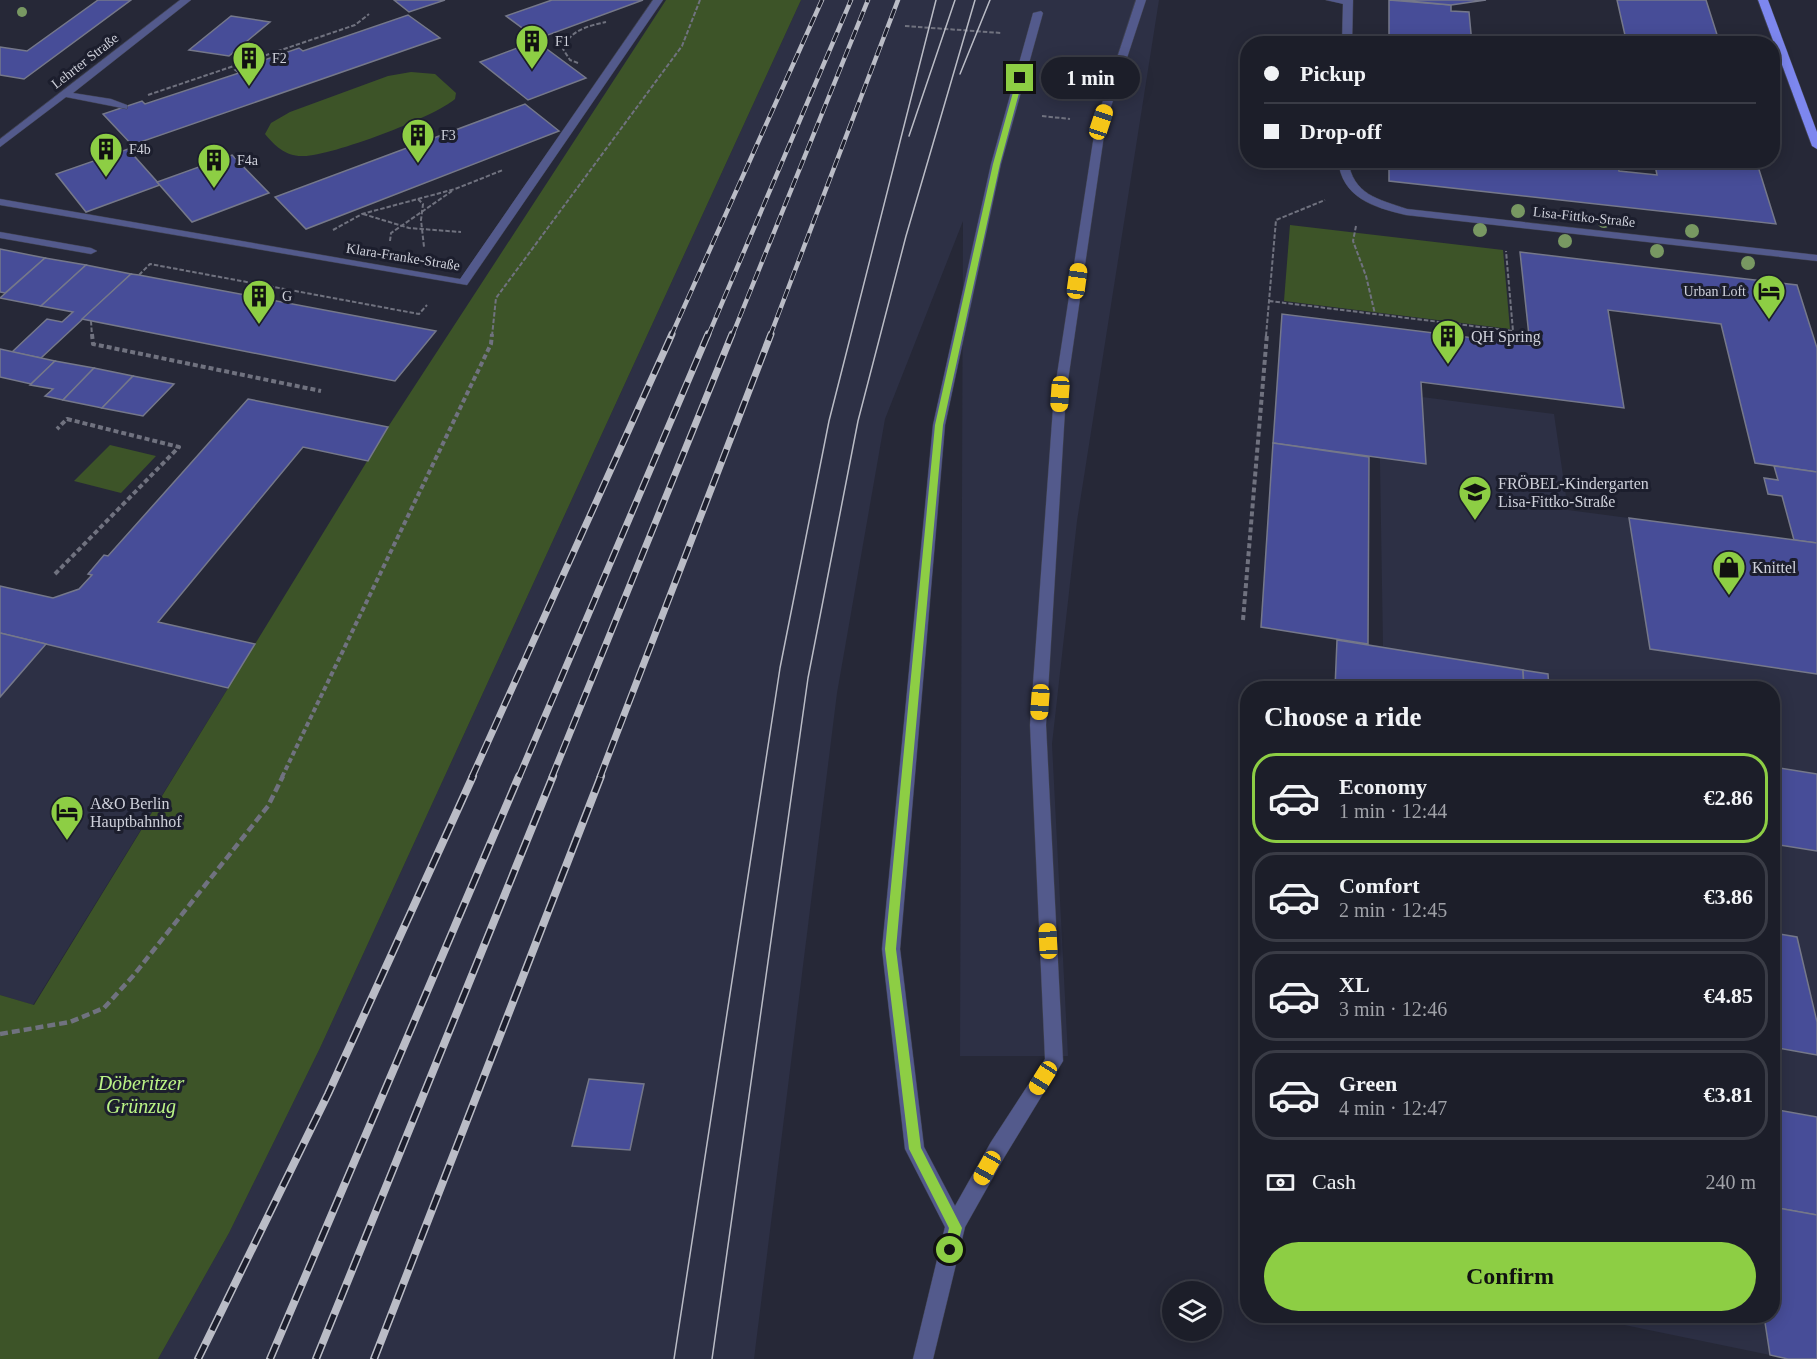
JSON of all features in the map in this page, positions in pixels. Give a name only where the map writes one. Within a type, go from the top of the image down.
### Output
[{"type":"main road","points":[[1763,0],[1776,36]]},
{"type":"main road","points":[[1780,46],[1817,146]]},
{"type":"street","name":"Lehrter Straße","points":[[0,144],[186,0]]},
{"type":"street","name":"Klara-Franke-Straße","points":[[0,202],[463,283],[658,0]]},
{"type":"street","points":[[923,1359],[956,1228],[998,1149],[1054,1061],[1038,726],[1060,394],[1101,122],[1141,0]]},
{"type":"street","points":[[1330,0],[1348,1],[1347,36]]},
{"type":"street","points":[[956,1228],[915,1149],[891,949],[939,425],[996,164],[1038,13]]},
{"type":"street","points":[[64,94],[111,102],[123,107]]},
{"type":"street","points":[[1343,168],[1352,189]]},
{"type":"street","name":"Lisa-Fittko-Straße","points":[[1352,189],[1375,201],[1406,212],[1817,258]]},
{"type":"street","points":[[0,234],[91,251]]},
{"type":"path","points":[[0,1034],[69,1022],[104,1008],[133,976],[268,806],[491,344],[496,298],[682,46],[700,0]]},
{"type":"path","points":[[143,96],[355,25],[369,14]]},
{"type":"path","points":[[286,252],[324,236],[362,214],[455,189],[555,150]]},
{"type":"path","points":[[376,268],[389,254],[391,233],[455,189]]},
{"type":"path","points":[[1243,620],[1276,220],[1352,189]]},
{"type":"path","points":[[418,199],[423,204],[419,214]]},
{"type":"path","points":[[362,214],[399,226],[424,228]]},
{"type":"path","points":[[1356,222],[1353,241],[1366,276],[1375,314]]},
{"type":"path","points":[[1269,301],[1513,331],[1506,250]]},
{"type":"path","points":[[139,275],[150,264],[419,314],[428,304]]},
{"type":"path","points":[[226,279],[231,274]]},
{"type":"path","points":[[336,299],[340,294]]},
{"type":"path","points":[[91,321],[93,344],[321,391]]},
{"type":"path","points":[[55,574],[179,447],[67,419],[57,429]]},
{"type":"shaded area","points":[[801,0],[1159,0],[1077,521],[1052,744],[1068,1056],[960,1056],[963,221],[885,419],[837,693],[754,1359],[158,1359],[229,1233],[320,1048]]},
{"type":"shaded area","points":[[1378,341],[1421,382],[1422,397],[1554,414],[1568,510],[1817,543],[1817,1359],[1770,1355],[1615,1323],[1780,1323],[1780,681],[1335,681],[1337,640],[1383,646]]},
{"type":"shaded area","name":"A&O Berlin Hauptbahnhof","points":[[0,633],[228,688],[33,1005],[0,995]]},
{"type":"green space","name":"Döberitzer Grünzug","points":[[666,0],[801,0],[320,1048],[229,1233],[158,1359],[0,1359],[0,995],[34,1005],[388,427]]},
{"type":"green space","points":[[411,72],[435,74],[456,93],[455,99],[444,107],[406,125],[358,143],[317,154],[298,156],[286,153],[265,134],[271,123],[290,112],[388,76]]},
{"type":"green space","points":[[1290,225],[1503,250],[1510,329],[1284,301]]},
{"type":"green space","points":[[110,445],[156,456],[121,493],[74,481]]},
{"type":"building","points":[[98,0],[131,0],[24,79],[0,75],[0,47],[27,51]]},
{"type":"building","points":[[394,0],[445,0],[409,12]]},
{"type":"building","points":[[552,0],[643,0],[537,39],[506,16]]},
{"type":"building","points":[[1389,0],[1451,5],[1451,11],[1469,12],[1471,36],[1389,36]]},
{"type":"building","points":[[1399,0],[1486,0],[1451,5]]},
{"type":"building","points":[[1617,0],[1706,0],[1717,36],[1625,36]]},
{"type":"building","name":"F2","points":[[408,15],[440,38],[132,145],[103,114],[142,101],[145,104],[239,73],[235,70],[299,48],[303,51]]},
{"type":"building","points":[[231,16],[270,22],[229,56],[189,50]]},
{"type":"building","name":"F1","points":[[536,41],[586,78],[528,100],[480,62]]},
{"type":"building","name":"F3","points":[[525,104],[559,131],[306,229],[275,197]]},
{"type":"building","name":"F4b","points":[[128,149],[160,185],[86,212],[56,174]]},
{"type":"building","name":"F4a","points":[[232,155],[269,193],[192,222],[157,182]]},
{"type":"building","points":[[1389,168],[1619,168],[1619,171],[1657,175],[1656,168],[1758,168],[1776,224],[1389,181]]},
{"type":"building","points":[[0,249],[45,258],[5,293],[0,292]]},
{"type":"building","name":"QH Spring","points":[[1520,252],[1797,285],[1817,348],[1817,472],[1755,463],[1721,324],[1608,310],[1624,408],[1421,382],[1426,464],[1273,443],[1282,314],[1530,345]]},
{"type":"building","points":[[45,258],[86,265],[41,306],[0,298]]},
{"type":"building","points":[[86,265],[131,274],[41,358],[12,352],[47,319],[62,322],[73,312],[41,306]]},
{"type":"building","name":"G","points":[[131,274],[436,331],[395,381],[82,319]]},
{"type":"building","points":[[0,349],[55,361],[31,384],[0,377]]},
{"type":"building","points":[[55,361],[94,368],[63,400],[45,396],[53,389],[30,385]]},
{"type":"building","points":[[94,368],[133,376],[102,408],[63,400]]},
{"type":"building","points":[[133,376],[174,384],[143,416],[102,408]]},
{"type":"building","points":[[248,399],[388,427],[368,461],[303,447],[158,622],[255,644],[228,688],[0,633],[0,586],[53,598],[79,589],[92,575],[88,574],[104,555],[108,556]]},
{"type":"building","points":[[1273,443],[1369,457],[1368,644],[1261,627]]},
{"type":"building","points":[[1774,466],[1817,472],[1817,543],[1794,540],[1782,496],[1768,494],[1764,478],[1778,480]]},
{"type":"building","name":"Knittel","points":[[1629,518],[1817,543],[1817,674],[1650,649]]},
{"type":"building","points":[[0,633],[46,644],[0,697]]},
{"type":"building","points":[[1337,640],[1523,670],[1524,681],[1335,681]]},
{"type":"building","points":[[1523,670],[1548,674],[1548,681],[1524,681]]},
{"type":"building","points":[[1780,768],[1817,774],[1817,851],[1780,845]]},
{"type":"building","points":[[1780,934],[1797,937],[1817,1022],[1817,1055],[1780,1048]]},
{"type":"building","points":[[589,1079],[644,1084],[630,1150],[572,1146]]},
{"type":"building","points":[[1780,1110],[1817,1117],[1817,1215],[1780,1208]]},
{"type":"building","points":[[1780,1208],[1817,1215],[1817,1359],[1788,1359],[1770,1355],[1765,1323],[1780,1323]]},
{"type":"tram line","points":[[674,1359],[780,668],[829,421],[936,0]]},
{"type":"tram line","points":[[909,136],[955,0]]},
{"type":"tram line","points":[[712,1359],[808,678],[858,421],[906,236],[975,0]]},
{"type":"tram line","points":[[960,74],[990,0]]},
{"type":"railway","points":[[671,336],[822,0]]},
{"type":"railway","points":[[708,336],[851,0]]},
{"type":"railway","points":[[732,336],[868,0]]},
{"type":"railway","points":[[770,336],[898,0]]},
{"type":"railway","points":[[472,777],[672,334]]},
{"type":"railway","points":[[519,777],[708,334]]},
{"type":"railway","points":[[552,777],[732,334]]},
{"type":"railway","points":[[600,777],[771,334]]},
{"type":"railway","points":[[198,1359],[328,1094],[473,776]]},
{"type":"railway","points":[[270,1359],[519,776]]},
{"type":"railway","points":[[316,1359],[553,776]]},
{"type":"railway","points":[[374,1359],[601,776]]},
{"type":"place","name":"F1","points":[[532,70]]},
{"type":"place","name":"F2","points":[[249,87]]},
{"type":"place","name":"F3","points":[[418,164]]},
{"type":"place","name":"F4b","points":[[106,178]]},
{"type":"place","name":"F4a","points":[[214,189]]},
{"type":"place","name":"Urban Loft","points":[[1769,320]]},
{"type":"place","name":"G","points":[[259,325]]},
{"type":"place","name":"QH Spring","points":[[1448,365]]},
{"type":"place","name":"FRÖBEL-Kindergarten Lisa-Fittko-Straße","points":[[1475,521]]},
{"type":"place","name":"Knittel","points":[[1729,596]]},
{"type":"place","name":"A&O Berlin Hauptbahnhof","points":[[67,841]]},
{"type":"route","points":[[950,1250],[956,1228],[915,1149],[891,949],[939,425],[996,164],[1020,78]]}]
